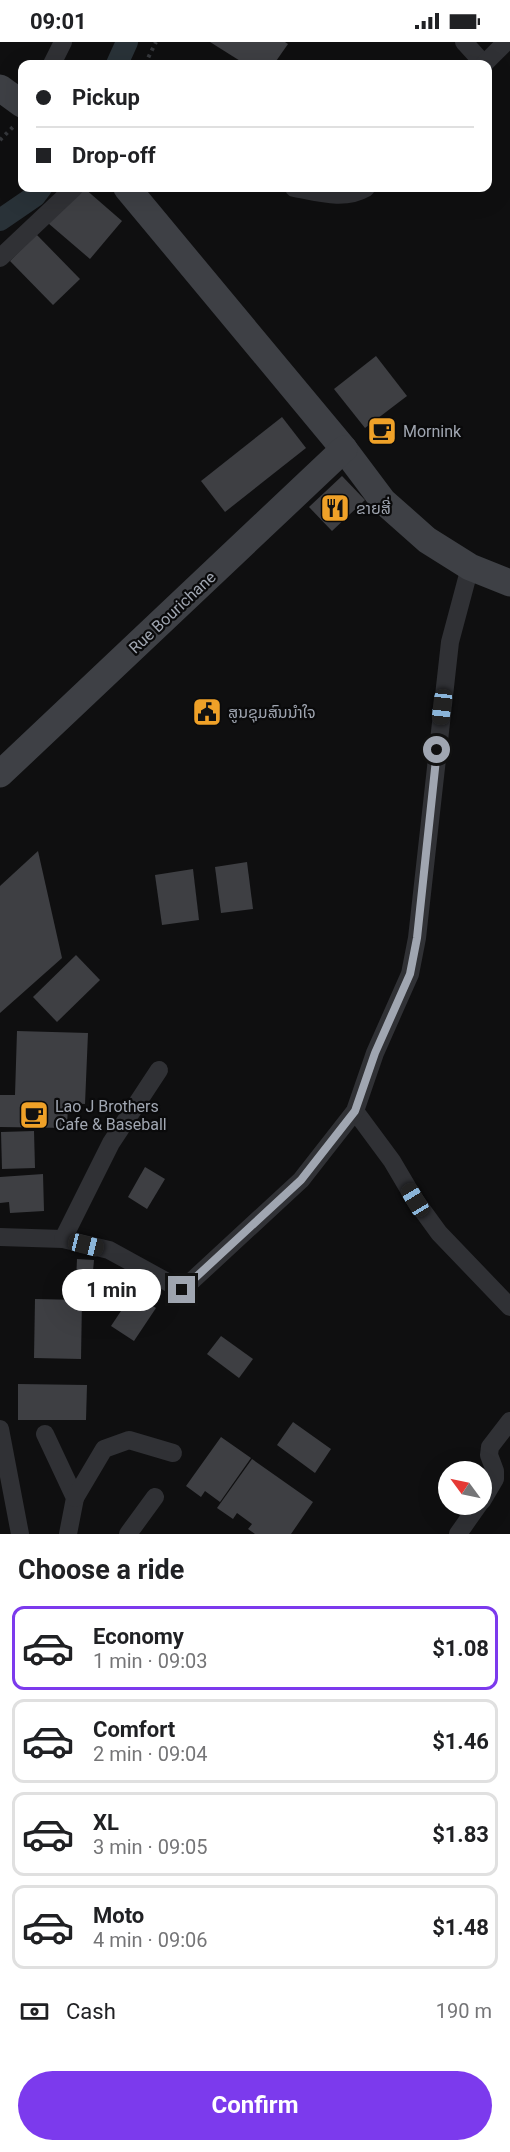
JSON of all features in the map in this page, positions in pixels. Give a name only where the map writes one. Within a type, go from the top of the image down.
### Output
[{"type":"street","points":[[54,60],[63,42]]},
{"type":"street","points":[[464,42],[480,60]]},
{"type":"street","points":[[488,60],[506,42]]},
{"type":"street","points":[[0,88],[18,113]]},
{"type":"street","points":[[0,258],[70,192]]},
{"type":"street","points":[[134,192],[344,449],[383,501],[427,540],[470,567],[510,583]]},
{"type":"street","points":[[318,192],[336,195],[359,192]]},
{"type":"street","name":"Rue Bourichane","points":[[0,774],[344,449]]},
{"type":"street","points":[[0,1237],[63,1239],[109,1250],[182,1290],[301,1180],[355,1111],[375,1053],[410,974],[417,938],[450,642],[470,567]]},
{"type":"street","points":[[63,1239],[111,1143],[159,1070]]},
{"type":"street","points":[[355,1111],[392,1161],[415,1200],[439,1233],[510,1307]]},
{"type":"street","points":[[491,1461],[490,1447],[510,1421]]},
{"type":"street","points":[[0,1428],[20,1534]]},
{"type":"street","points":[[45,1434],[75,1498]]},
{"type":"street","points":[[68,1534],[75,1498],[104,1449],[129,1440],[173,1453]]},
{"type":"street","points":[[492,1463],[495,1471],[495,1479],[492,1484]]},
{"type":"street","points":[[128,1534],[155,1497]]},
{"type":"street","points":[[458,1534],[471,1515]]},
{"type":"path","points":[[147,60],[156,42]]},
{"type":"path","points":[[0,140],[18,115]]},
{"type":"building","points":[[210,42],[285,42],[288,44],[277,60],[239,60]]},
{"type":"building","points":[[75,192],[89,192],[122,221],[90,259],[48,223]]},
{"type":"building","points":[[36,234],[80,279],[53,305],[10,261]]},
{"type":"building","points":[[376,356],[407,396],[365,428],[334,389]]},
{"type":"building","points":[[282,417],[306,448],[225,512],[201,481]]},
{"type":"building","points":[[342,476],[365,500],[332,531],[309,507]]},
{"type":"building","points":[[38,851],[62,958],[0,1013],[0,886]]},
{"type":"building","points":[[247,862],[253,909],[221,913],[215,867]]},
{"type":"building","points":[[193,869],[199,920],[162,925],[155,875]]},
{"type":"building","points":[[76,955],[100,980],[57,1022],[33,997]]},
{"type":"building","points":[[17,1031],[88,1033],[85,1104],[68,1103],[67,1128],[0,1127],[0,1095],[15,1095]]},
{"type":"building","points":[[34,1131],[35,1168],[2,1169],[1,1132]]},
{"type":"building","points":[[145,1167],[165,1179],[147,1209],[128,1197]]},
{"type":"building","points":[[43,1174],[44,1211],[10,1213],[9,1202],[0,1203],[0,1177]]},
{"type":"building","points":[[77,1259],[94,1260],[92,1282],[76,1281]]},
{"type":"building","points":[[133,1293],[156,1308],[134,1341],[111,1326]]},
{"type":"building","points":[[35,1299],[82,1300],[81,1359],[34,1358]]},
{"type":"building","points":[[221,1336],[253,1359],[239,1378],[207,1354]]},
{"type":"building","points":[[18,1384],[87,1385],[86,1420],[18,1420]]},
{"type":"building","points":[[293,1422],[331,1449],[315,1473],[277,1445]]},
{"type":"building","points":[[221,1437],[251,1458],[220,1502],[205,1491],[201,1497],[186,1486]]},
{"type":"building","points":[[252,1459],[313,1502],[291,1534],[255,1534],[248,1529],[252,1524],[237,1513],[233,1519],[217,1508]]},
{"type":"waterway","points":[[119,60],[127,42]]},
{"type":"waterway","points":[[0,220],[38,192]]},
{"type":"place","name":"Mornink","points":[[382,431]]},
{"type":"place","name":"ຂາຍສີ່","points":[[335,508]]},
{"type":"place","name":"ສູນຊຸມສົນນຳໃຈ","points":[[207,712]]},
{"type":"place","name":"Lao J Brothers Cafe & Baseball","points":[[34,1115]]},
{"type":"route","points":[[182,1290],[301,1180],[355,1111],[375,1053],[410,974],[417,938],[437,750]]}]
